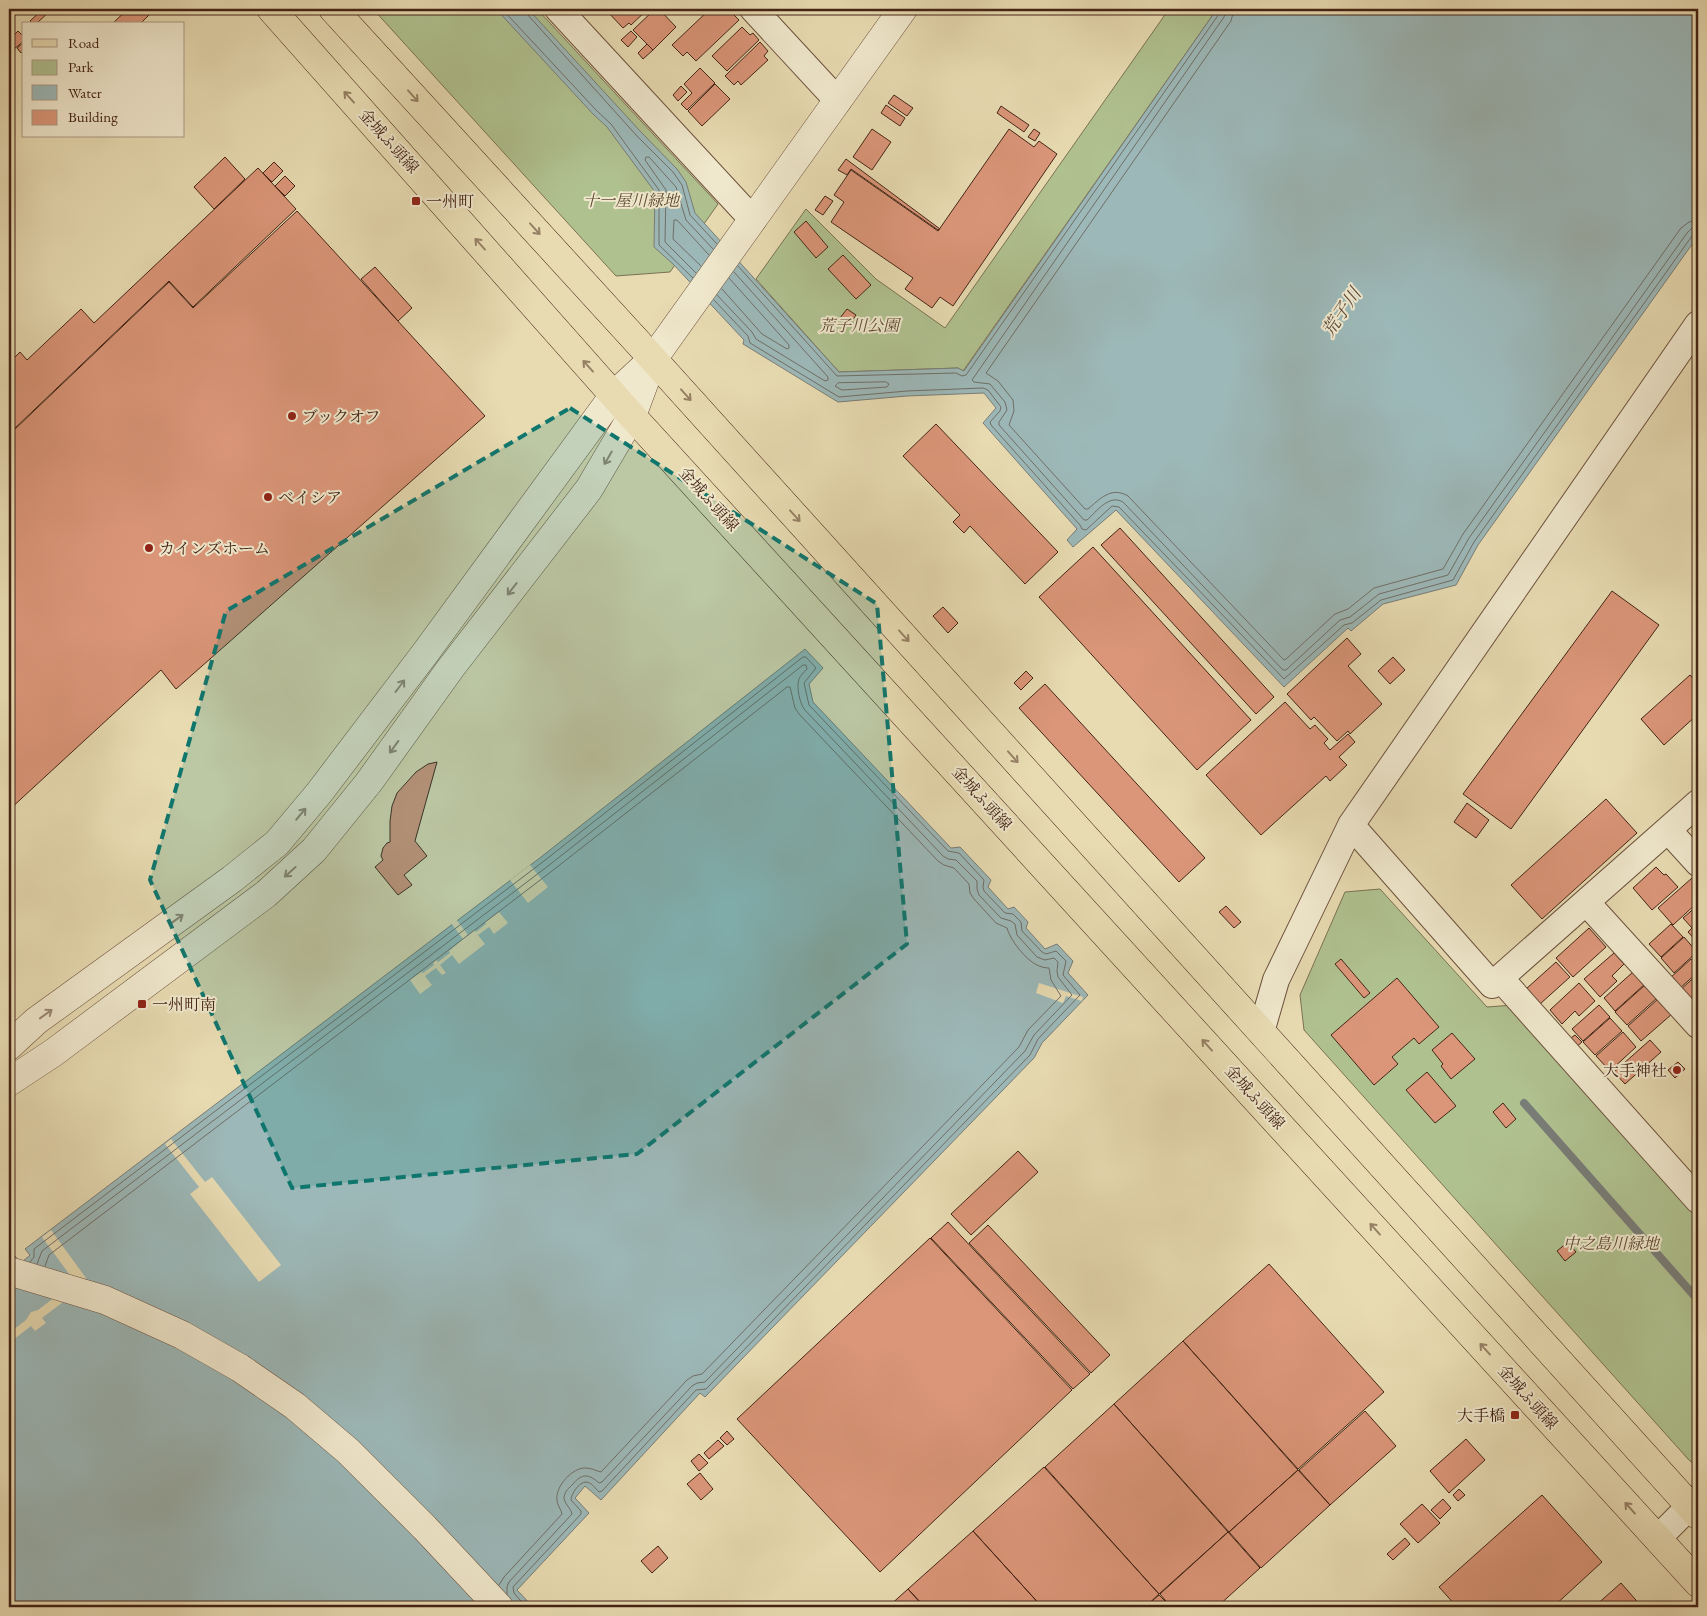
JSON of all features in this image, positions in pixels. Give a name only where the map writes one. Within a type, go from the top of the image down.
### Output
[{"type":"main road","name":"金城ふ頭線","points":[[272,9],[632,416],[1698,1583]]},
{"type":"main road","points":[[333,9],[653,359],[1260,1032],[1695,1506]]},
{"type":"street","points":[[558,9],[753,220]]},
{"type":"street","points":[[753,9],[838,101]]},
{"type":"street","points":[[9,1046],[36,1021],[232,879],[277,843],[319,793],[426,652],[614,395],[653,359],[903,9]]},
{"type":"street","points":[[1260,1032],[1276,980],[1351,825],[1698,324]]},
{"type":"street","points":[[9,1082],[53,1053],[266,894],[314,850],[368,782],[450,669],[589,489],[632,416],[653,359]]},
{"type":"street","points":[[1351,825],[1492,986],[1698,803]]},
{"type":"street","points":[[1668,830],[1698,863]]},
{"type":"street","points":[[1586,902],[1698,1025]]},
{"type":"street","points":[[1500,978],[1698,1200]]},
{"type":"street","points":[[9,1271],[105,1300],[182,1335],[240,1368],[295,1406],[348,1451],[426,1528],[500,1607]]},
{"type":"street","points":[[1658,1538],[1695,1506]]},
{"type":"highlighted area","points":[[570,408],[877,604],[907,944],[637,1154],[292,1188],[150,880],[226,611]]},
{"type":"green space","name":"十一屋川緑地","points":[[373,9],[537,9],[718,204],[670,272],[616,276]]},
{"type":"green space","name":"荒子川公園","points":[[1169,9],[1217,9],[963,371],[958,368],[839,372],[756,279],[806,209],[876,279],[945,328]]},
{"type":"green space","name":"中之島川緑地","points":[[1380,889],[1487,1007],[1514,1005],[1698,1210],[1698,1468],[1304,1030],[1300,995],[1345,892]]},
{"type":"water","name":"荒子川","points":[[496,9],[528,9],[677,169],[686,182],[695,213],[839,372],[958,368],[964,371],[1217,9],[1698,9],[1698,236],[1478,545],[1456,585],[1383,604],[1351,631],[1348,628],[1284,687],[1116,510],[1073,547],[1067,540],[1077,529],[983,423],[996,408],[984,393],[907,396],[838,402],[743,344],[744,340],[673,264],[654,247],[655,192],[607,127]]},
{"type":"water","points":[[805,649],[823,668],[809,684],[813,702],[951,848],[960,847],[991,880],[988,887],[1008,909],[1014,907],[1028,922],[1026,928],[1045,949],[1057,944],[1073,961],[1068,973],[1088,995],[1042,1043],[1034,1058],[705,1397],[700,1393],[601,1500],[585,1486],[575,1498],[589,1513],[517,1590],[533,1607],[9,1607],[9,1262],[15,1256],[21,1263],[30,1255],[25,1249],[541,857]]},
{"type":"pier","points":[[530,865],[548,887],[528,903],[510,880]]},
{"type":"pier","points":[[499,912],[508,923],[494,934],[489,927],[478,935],[485,944],[459,964],[452,955],[440,965],[446,973],[442,975],[436,968],[425,976],[432,985],[420,994],[410,980],[434,965],[433,963],[436,960],[438,962],[450,953],[449,951],[463,939],[451,923],[456,919],[468,935],[474,930],[476,932],[486,924],[485,922]]},
{"type":"pier","points":[[1039,983],[1083,997],[1082,1001],[1066,996],[1063,1003],[1036,993]]},
{"type":"pier","points":[[171,1139],[205,1182],[212,1177],[281,1265],[259,1282],[190,1194],[199,1187],[165,1144]]},
{"type":"pier","points":[[51,1230],[86,1278],[81,1282],[84,1286],[42,1318],[46,1323],[35,1331],[31,1326],[9,1343],[9,1333],[26,1320],[31,1312],[38,1310],[75,1282],[42,1237]]},
{"type":"building","points":[[43,9],[52,9],[38,22],[30,21]]},
{"type":"building","points":[[128,9],[143,9],[149,15],[142,22],[114,22]]},
{"type":"building","points":[[605,9],[648,9],[631,25],[629,23],[623,28]]},
{"type":"building","points":[[655,9],[659,9],[676,27],[653,50],[633,30]]},
{"type":"building","points":[[686,9],[698,9],[692,15]]},
{"type":"building","points":[[710,9],[720,9],[723,12],[728,9],[739,20],[696,61],[687,52],[683,56],[672,45]]},
{"type":"building","points":[[742,27],[750,35],[753,33],[759,40],[727,71],[712,56]]},
{"type":"building","points":[[18,31],[22,35],[22,43],[14,49],[9,40]]},
{"type":"building","points":[[631,31],[637,37],[628,47],[621,40]]},
{"type":"building","points":[[760,42],[768,51],[764,56],[768,60],[741,85],[738,81],[734,85],[725,76]]},
{"type":"building","points":[[22,44],[21,53],[17,48]]},
{"type":"building","points":[[647,44],[653,50],[643,59],[638,53]]},
{"type":"building","points":[[700,68],[715,83],[687,110],[681,104],[692,93],[684,84]]},
{"type":"building","points":[[715,84],[730,99],[702,126],[688,111]]},
{"type":"building","points":[[681,86],[687,92],[678,101],[673,95]]},
{"type":"building","points":[[894,95],[913,108],[907,116],[888,103]]},
{"type":"building","points":[[886,105],[905,118],[900,126],[881,113]]},
{"type":"building","points":[[1001,106],[1029,125],[1024,132],[997,113]]},
{"type":"building","points":[[872,129],[891,142],[872,170],[853,157]]},
{"type":"building","points":[[1009,129],[1034,147],[1039,141],[1057,154],[953,306],[940,297],[932,308],[905,289],[913,278],[831,222],[844,202],[834,195],[851,170],[938,231]]},
{"type":"building","points":[[1034,129],[1040,133],[1035,141],[1028,137]]},
{"type":"building","points":[[225,157],[245,179],[214,209],[194,187]]},
{"type":"building","points":[[846,159],[940,229],[938,230],[851,169],[847,175],[838,170]]},
{"type":"building","points":[[274,162],[283,171],[272,182],[263,173]]},
{"type":"building","points":[[258,168],[296,209],[193,307],[169,281],[12,431],[9,427],[9,363],[20,352],[27,360],[81,309],[94,323]]},
{"type":"building","points":[[285,176],[295,186],[285,196],[275,186]]},
{"type":"building","points":[[825,196],[833,201],[823,215],[815,210]]},
{"type":"building","points":[[297,211],[485,416],[176,689],[161,670],[9,810],[9,440],[15,434],[13,431],[169,282],[193,308]]},
{"type":"building","points":[[806,221],[828,247],[816,258],[794,232]]},
{"type":"building","points":[[843,255],[871,285],[856,299],[828,269]]},
{"type":"building","points":[[375,267],[412,308],[398,321],[361,279]]},
{"type":"building","points":[[847,309],[856,315],[849,325],[840,318]]},
{"type":"building","points":[[936,424],[1058,552],[1025,584],[970,526],[964,533],[953,522],[960,515],[903,456]]},
{"type":"building","points":[[1120,528],[1274,697],[1256,714],[1101,545]]},
{"type":"building","points":[[1093,547],[1251,720],[1197,770],[1039,597]]},
{"type":"building","points":[[1612,591],[1659,625],[1511,829],[1463,794]]},
{"type":"building","points":[[943,607],[958,623],[948,633],[933,616]]},
{"type":"building","points":[[1347,638],[1361,654],[1348,666],[1382,704],[1350,734],[1348,731],[1337,741],[1314,717],[1311,720],[1287,694]]},
{"type":"building","points":[[1393,657],[1405,670],[1390,684],[1378,671]]},
{"type":"building","points":[[1026,671],[1033,678],[1021,690],[1014,683]]},
{"type":"building","points":[[1690,675],[1698,684],[1698,714],[1664,745],[1641,719]]},
{"type":"building","points":[[1045,684],[1205,858],[1179,882],[1019,708]]},
{"type":"building","points":[[1285,702],[1310,729],[1315,725],[1328,739],[1324,743],[1330,750],[1348,734],[1355,742],[1339,757],[1347,765],[1330,781],[1326,776],[1261,835],[1206,775]]},
{"type":"building","points":[[437,762],[415,841],[427,856],[404,875],[412,885],[398,895],[375,867],[383,860],[381,856],[383,848],[390,842],[392,806],[397,793],[416,772],[428,764]]},
{"type":"building","points":[[1606,799],[1637,833],[1542,919],[1511,885]]},
{"type":"building","points":[[1467,803],[1489,820],[1476,838],[1454,822]]},
{"type":"building","points":[[1656,867],[1664,875],[1666,874],[1678,887],[1652,910],[1633,888]]},
{"type":"building","points":[[1692,878],[1698,885],[1698,902],[1673,925],[1658,908]]},
{"type":"building","points":[[1698,905],[1698,943],[1688,932],[1692,928],[1683,918]]},
{"type":"building","points":[[1226,906],[1241,922],[1234,928],[1219,912]]},
{"type":"building","points":[[1671,924],[1683,937],[1661,957],[1649,944]]},
{"type":"building","points":[[1589,928],[1606,947],[1573,977],[1556,958]]},
{"type":"building","points":[[1684,937],[1697,952],[1674,973],[1661,958]]},
{"type":"building","points":[[1614,953],[1624,964],[1612,976],[1617,981],[1600,997],[1584,979]]},
{"type":"building","points":[[1341,959],[1370,993],[1364,998],[1335,964]]},
{"type":"building","points":[[1691,959],[1698,967],[1698,972],[1679,989],[1670,978]]},
{"type":"building","points":[[1556,962],[1570,977],[1540,1004],[1526,989]]},
{"type":"building","points":[[1633,972],[1645,984],[1615,1011],[1604,998]]},
{"type":"building","points":[[1698,974],[1698,1003],[1694,1007],[1680,990]]},
{"type":"building","points":[[1397,978],[1439,1027],[1419,1044],[1414,1038],[1392,1057],[1398,1064],[1374,1085],[1331,1035]]},
{"type":"building","points":[[1579,983],[1595,1001],[1579,1016],[1575,1011],[1562,1024],[1550,1010]]},
{"type":"building","points":[[1645,985],[1657,998],[1627,1025],[1615,1012]]},
{"type":"building","points":[[1658,999],[1672,1014],[1641,1041],[1628,1026]]},
{"type":"building","points":[[1599,1005],[1610,1017],[1583,1041],[1572,1029]]},
{"type":"building","points":[[1610,1018],[1622,1031],[1595,1055],[1583,1042]]},
{"type":"building","points":[[1623,1032],[1636,1047],[1610,1071],[1596,1056]]},
{"type":"building","points":[[1452,1033],[1475,1059],[1451,1079],[1441,1066],[1443,1064],[1432,1050]]},
{"type":"building","points":[[1575,1035],[1582,1042],[1575,1048],[1568,1040]]},
{"type":"building","points":[[1650,1040],[1661,1052],[1625,1084],[1614,1072]]},
{"type":"building","points":[[1678,1062],[1685,1069],[1675,1078],[1668,1070]]},
{"type":"building","points":[[1427,1072],[1456,1106],[1435,1123],[1406,1090]]},
{"type":"building","points":[[1503,1103],[1516,1119],[1506,1128],[1493,1112]]},
{"type":"building","points":[[1018,1151],[1038,1172],[971,1235],[951,1214]]},
{"type":"building","points":[[948,1222],[1090,1374],[1073,1389],[931,1238]]},
{"type":"building","points":[[988,1225],[1110,1355],[1091,1373],[969,1243]]},
{"type":"building","points":[[930,1238],[1072,1390],[880,1572],[737,1419]]},
{"type":"building","points":[[1568,1242],[1576,1252],[1565,1261],[1557,1251]]},
{"type":"building","points":[[1269,1264],[1384,1392],[1298,1469],[1183,1341]]},
{"type":"building","points":[[1183,1341],[1298,1470],[1229,1532],[1114,1404]]},
{"type":"building","points":[[1114,1404],[1228,1532],[1159,1594],[1045,1467]]},
{"type":"building","points":[[1365,1411],[1396,1446],[1330,1505],[1299,1470]]},
{"type":"building","points":[[727,1431],[734,1439],[727,1445],[720,1438]]},
{"type":"building","points":[[1466,1439],[1485,1460],[1449,1493],[1430,1471]]},
{"type":"building","points":[[718,1440],[724,1446],[709,1459],[704,1453]]},
{"type":"building","points":[[699,1454],[708,1463],[699,1471],[691,1461]]},
{"type":"building","points":[[1044,1467],[1159,1594],[1145,1607],[1042,1607],[973,1531]]},
{"type":"building","points":[[1298,1470],[1330,1505],[1261,1568],[1229,1532]]},
{"type":"building","points":[[700,1473],[713,1489],[701,1500],[687,1484]]},
{"type":"building","points":[[1459,1489],[1465,1495],[1458,1501],[1453,1495]]},
{"type":"building","points":[[1542,1495],[1602,1562],[1553,1607],[1457,1607],[1439,1587]]},
{"type":"building","points":[[1443,1499],[1451,1508],[1440,1519],[1431,1510]]},
{"type":"building","points":[[1422,1504],[1440,1523],[1418,1543],[1400,1524]]},
{"type":"building","points":[[973,1531],[1042,1607],[925,1607],[908,1589]]},
{"type":"building","points":[[1228,1532],[1260,1568],[1217,1607],[1171,1607],[1160,1594]]},
{"type":"building","points":[[1405,1538],[1410,1544],[1393,1560],[1387,1554]]},
{"type":"building","points":[[658,1546],[668,1558],[652,1573],[641,1561]]},
{"type":"building","points":[[1621,1583],[1642,1607],[1594,1607]]},
{"type":"building","points":[[908,1589],[924,1607],[888,1607]]},
{"type":"building","points":[[1159,1595],[1171,1607],[1145,1607]]},
{"type":"waterway","points":[[1524,1103],[1698,1300]]},
{"type":"place","name":"一州町","points":[[416,201]]},
{"type":"place","name":"ブックオフ","points":[[292,416]]},
{"type":"place","name":"ベイシア","points":[[268,497]]},
{"type":"place","name":"カインズホーム","points":[[149,548]]},
{"type":"place","name":"一州町南","points":[[142,1004]]},
{"type":"place","name":"大手神社","points":[[1677,1070]]},
{"type":"place","name":"大手橋","points":[[1515,1415]]}]
